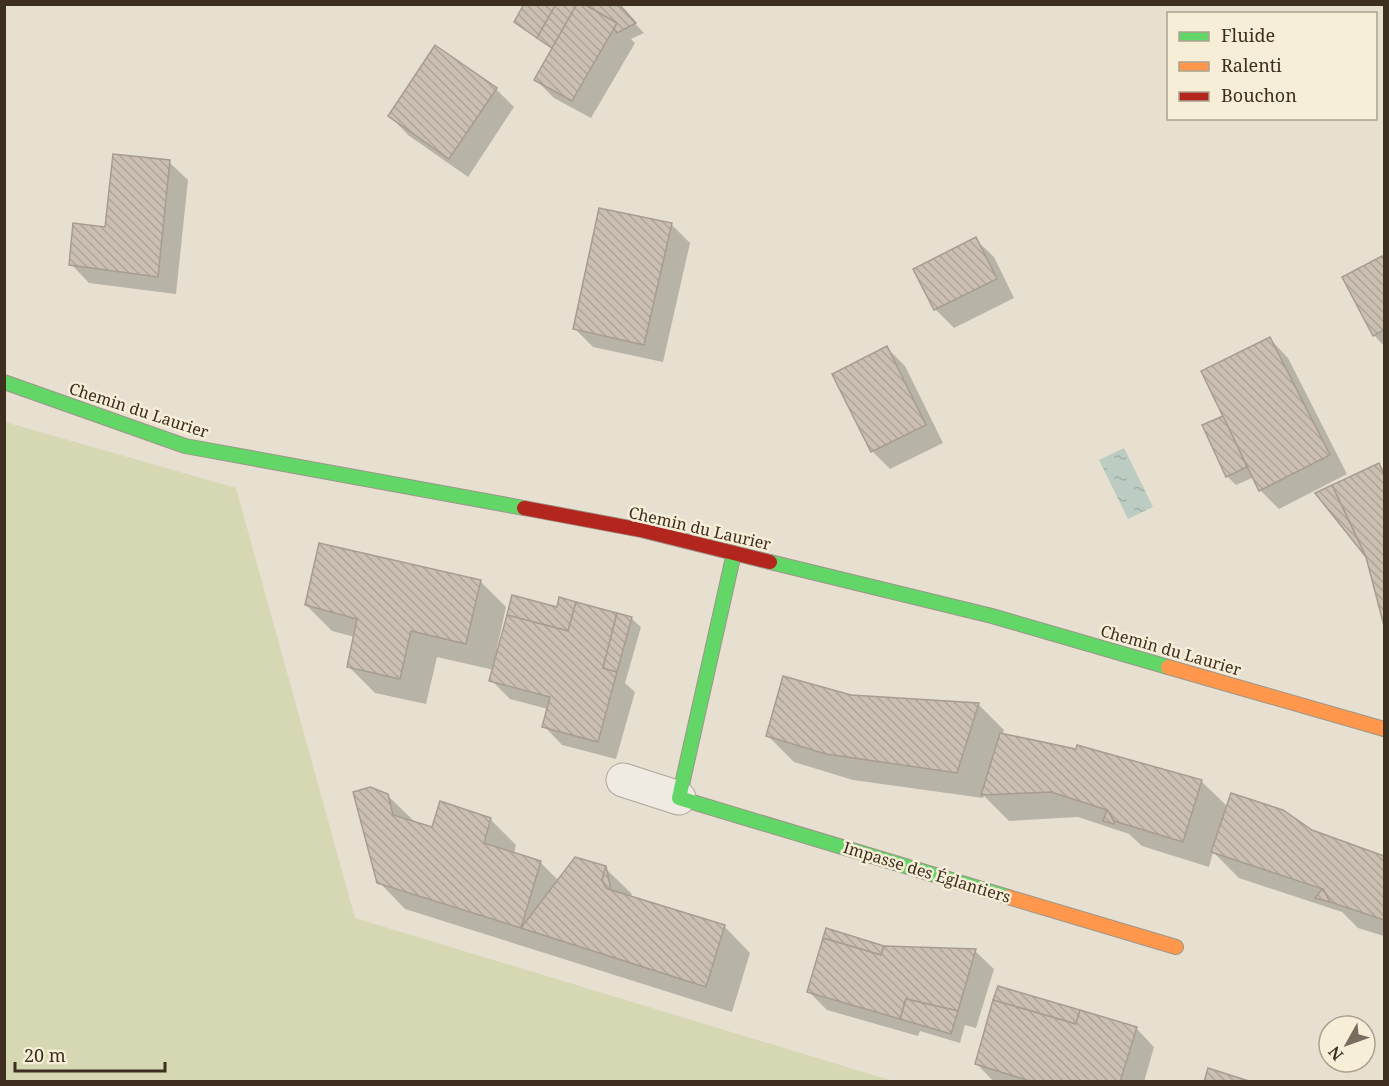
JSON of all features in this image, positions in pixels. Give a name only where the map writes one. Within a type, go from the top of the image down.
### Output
[{"type":"street","name":"Chemin du Laurier","points":[[4,382],[185,446],[641,530],[992,616],[1384,729]]},
{"type":"street","points":[[679,798],[734,553]]},
{"type":"street","name":"Impasse des Églantiers","points":[[623,780],[1176,947]]},
{"type":"green space","points":[[5,422],[236,488],[355,918],[893,1081],[5,1081]]},
{"type":"water","points":[[1124,448],[1153,507],[1128,519],[1099,460]]},
{"type":"building","points":[[524,4],[556,4],[537,38],[514,22]]},
{"type":"building","points":[[556,4],[577,4],[552,48],[537,38]]},
{"type":"building","points":[[577,4],[584,4],[617,23],[572,101],[534,80]]},
{"type":"building","points":[[584,4],[619,4],[636,23],[617,33],[614,29],[617,23]]},
{"type":"building","points":[[435,45],[497,88],[449,159],[388,116]]},
{"type":"building","points":[[113,154],[170,160],[158,277],[69,265],[73,223],[105,227]]},
{"type":"building","points":[[599,208],[672,223],[644,345],[573,329]]},
{"type":"building","points":[[976,237],[997,279],[934,310],[913,269]]},
{"type":"building","points":[[1382,256],[1384,260],[1384,330],[1373,336],[1342,277]]},
{"type":"building","points":[[1270,337],[1330,455],[1259,491],[1201,371]]},
{"type":"building","points":[[887,346],[926,425],[871,452],[832,374]]},
{"type":"building","points":[[1223,416],[1247,467],[1226,477],[1202,425]]},
{"type":"building","points":[[1379,463],[1384,475],[1384,626],[1366,557],[1332,485]]},
{"type":"building","points":[[1332,485],[1366,557],[1315,493]]},
{"type":"building","points":[[319,543],[481,580],[466,644],[411,631],[400,679],[347,667],[357,619],[305,605]]},
{"type":"building","points":[[512,595],[557,607],[559,597],[576,602],[568,631],[507,615]]},
{"type":"building","points":[[576,602],[617,613],[603,668],[617,672],[598,742],[542,727],[550,697],[489,681],[507,615],[568,631]]},
{"type":"building","points":[[617,613],[632,617],[617,672],[603,668]]},
{"type":"building","points":[[783,676],[851,695],[979,703],[957,773],[826,754],[766,736]]},
{"type":"building","points":[[1000,733],[1076,749],[1077,745],[1202,780],[1183,842],[1114,821],[1107,810],[1051,792],[981,795]]},
{"type":"building","points":[[370,787],[388,794],[393,815],[432,827],[440,801],[491,818],[484,843],[541,861],[521,928],[377,883],[353,792]]},
{"type":"building","points":[[1231,793],[1283,810],[1312,830],[1384,856],[1384,920],[1330,902],[1323,889],[1211,852]]},
{"type":"building","points":[[1107,810],[1114,821],[1114,824],[1103,821]]},
{"type":"building","points":[[575,857],[606,866],[602,880],[606,888],[725,925],[706,987],[521,928]]},
{"type":"building","points":[[606,866],[611,890],[606,888],[602,880]]},
{"type":"building","points":[[1323,889],[1330,902],[1315,898]]},
{"type":"building","points":[[826,928],[884,946],[881,955],[823,938]]},
{"type":"building","points":[[823,938],[881,955],[884,946],[976,949],[958,1011],[906,999],[900,1019],[807,992]]},
{"type":"building","points":[[998,986],[1080,1010],[1076,1024],[993,1000]]},
{"type":"building","points":[[906,999],[958,1011],[951,1034],[900,1019]]},
{"type":"building","points":[[993,1000],[1076,1024],[1080,1010],[1137,1027],[1120,1082],[1033,1082],[975,1064]]},
{"type":"building","points":[[1208,1068],[1252,1082],[1204,1082]]},
{"type":"traffic: fast","points":[[4,382],[185,446],[524,508]]},
{"type":"traffic: fast","points":[[734,553],[679,798],[1008,897]]},
{"type":"traffic: fast","points":[[770,562],[992,616],[1168,667]]},
{"type":"traffic: slow","points":[[1168,667],[1384,729]]},
{"type":"traffic: slow","points":[[1008,897],[1176,947]]},
{"type":"traffic: jam","points":[[524,508],[641,530],[770,562]]}]
